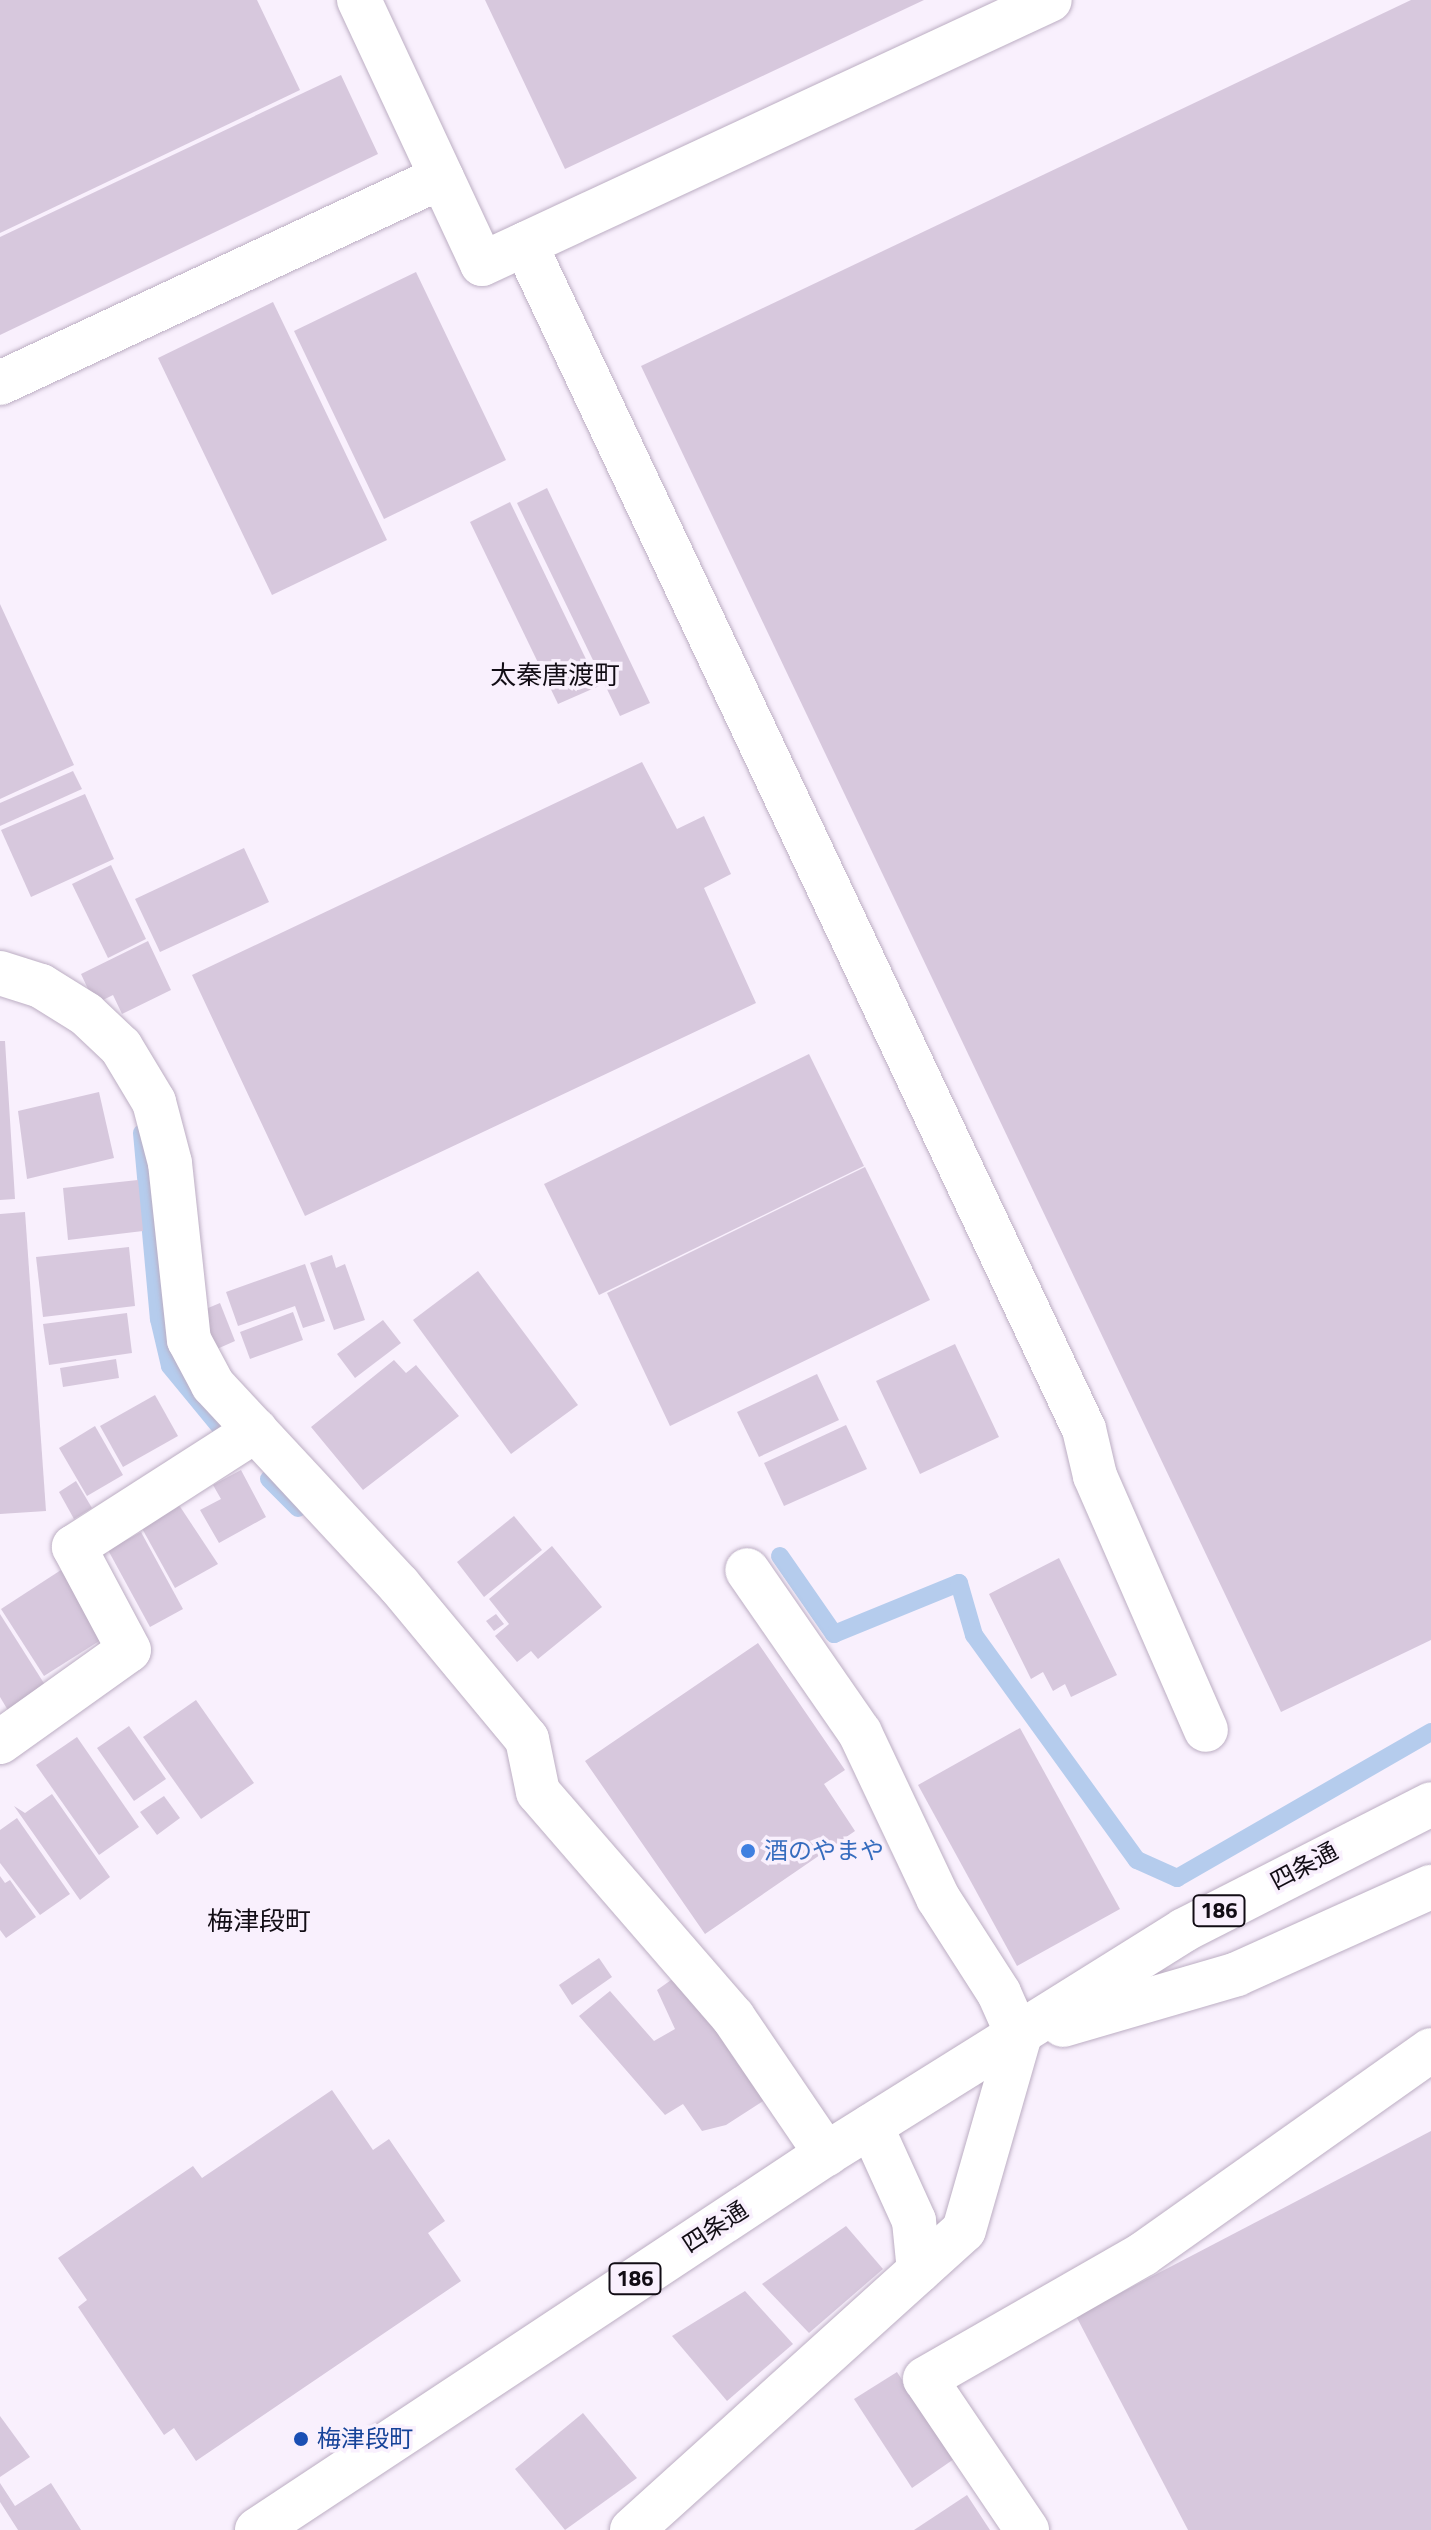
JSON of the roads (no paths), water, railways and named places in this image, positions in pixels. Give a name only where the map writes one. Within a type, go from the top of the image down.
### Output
[{"type":"street","points":[[359,0],[482,264],[1050,0]]},
{"type":"street","points":[[0,383],[441,177]]},
{"type":"street","points":[[525,244],[1084,1429],[1095,1476],[1206,1730]]},
{"type":"street","points":[[0,973],[41,986],[86,1014],[121,1047],[154,1102],[170,1163],[189,1340],[213,1385],[399,1585],[527,1739],[538,1792],[733,2017],[826,2154]]},
{"type":"street","points":[[0,1742],[129,1650],[74,1547],[256,1430]]},
{"type":"street","points":[[632,2530],[964,2230],[1019,2038],[999,1993],[938,1898],[860,1733],[747,1570]]},
{"type":"street","name":"四条通","points":[[257,2530],[826,2154],[1019,2038],[1184,1930],[1431,1804]]},
{"type":"street","name":"四条通","points":[[1019,2038],[1237,1974],[1431,1887]]},
{"type":"street","points":[[1027,2530],[925,2379],[1143,2254],[1431,2050]]},
{"type":"street","points":[[871,2126],[914,2221],[919,2271]]},
{"type":"waterway","points":[[142,1133],[159,1319],[170,1366],[226,1434]]},
{"type":"waterway","points":[[269,1479],[298,1508]]},
{"type":"waterway","points":[[780,1556],[834,1634],[959,1583],[974,1635],[1137,1860],[1177,1878],[1431,1732]]},
{"type":"place","name":"酒のやまや","points":[[748,1851]]},
{"type":"place","name":"梅津段町","points":[[301,2439]]},
{"type":"district","name":"太秦唐渡町","points":[[555,675]]},
{"type":"district","name":"梅津段町","points":[[259,1921]]}]
